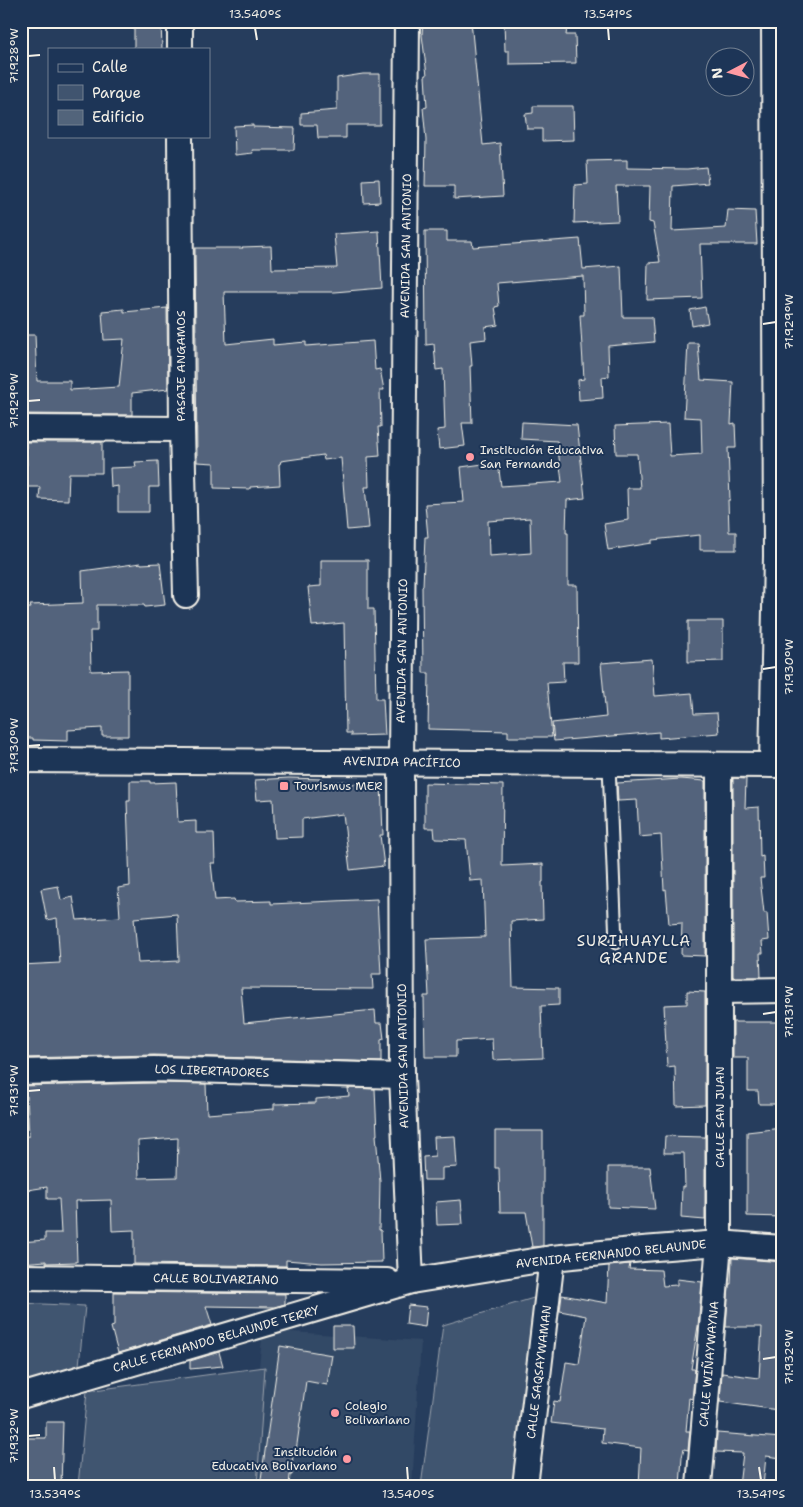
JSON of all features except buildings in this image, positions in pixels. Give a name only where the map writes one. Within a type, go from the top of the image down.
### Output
[{"type":"street","points":[[180,21],[180,48]]},
{"type":"street","name":"AVENIDA SAN ANTONIO","points":[[408,21],[401,762],[402,1076],[412,1281]]},
{"type":"street","points":[[774,21],[778,173],[777,765]]},
{"type":"street","name":"PASAJE ANGAMOS","points":[[180,138],[182,429],[186,595]]},
{"type":"street","points":[[21,428],[182,429]]},
{"type":"street","name":"AVENIDA PACÍFICO","points":[[21,760],[777,765]]},
{"type":"street","name":"CALLE SAN JUAN","points":[[719,766],[719,1243]]},
{"type":"street","points":[[720,991],[782,990]]},
{"type":"street","name":"LOS LIBERTADORES","points":[[21,1072],[154,1069],[402,1076]]},
{"type":"street","name":"AVENIDA FERNANDO BELAUNDE","points":[[412,1281],[552,1258],[719,1243],[782,1248]]},
{"type":"street","name":"CALLE WIÑAYWAYNA","points":[[699,1486],[719,1243]]},
{"type":"street","name":"CALLE SAQSAYWAMAN","points":[[525,1486],[552,1258]]},
{"type":"street","name":"CALLE BOLIVARIANO","points":[[21,1277],[412,1281]]},
{"type":"street","name":"CALLE FERNANDO BELAUNDE TERRY","points":[[21,1396],[412,1281]]},
{"type":"lane","points":[[609,765],[616,943]]},
{"type":"shaded area","name":"Colegio Bolivariano","points":[[263,1330],[421,1341],[412,1486],[246,1486]]},
{"type":"green space","points":[[547,1294],[525,1486],[421,1486],[443,1325]]},
{"type":"green space","points":[[21,1303],[85,1306],[78,1375],[21,1388]]},
{"type":"green space","points":[[265,1367],[257,1486],[78,1486],[87,1391]]},
{"type":"place","name":"Institución Educativa San Fernando","points":[[470,457]]},
{"type":"place","name":"Tourismus MER","points":[[284,786]]},
{"type":"place","name":"Colegio Bolivariano","points":[[335,1413]]},
{"type":"place","name":"Institución Educativa Bolivariano","points":[[347,1459]]},
{"type":"district","name":"SURIHUAYLLA GRANDE","points":[[634,950]]}]
